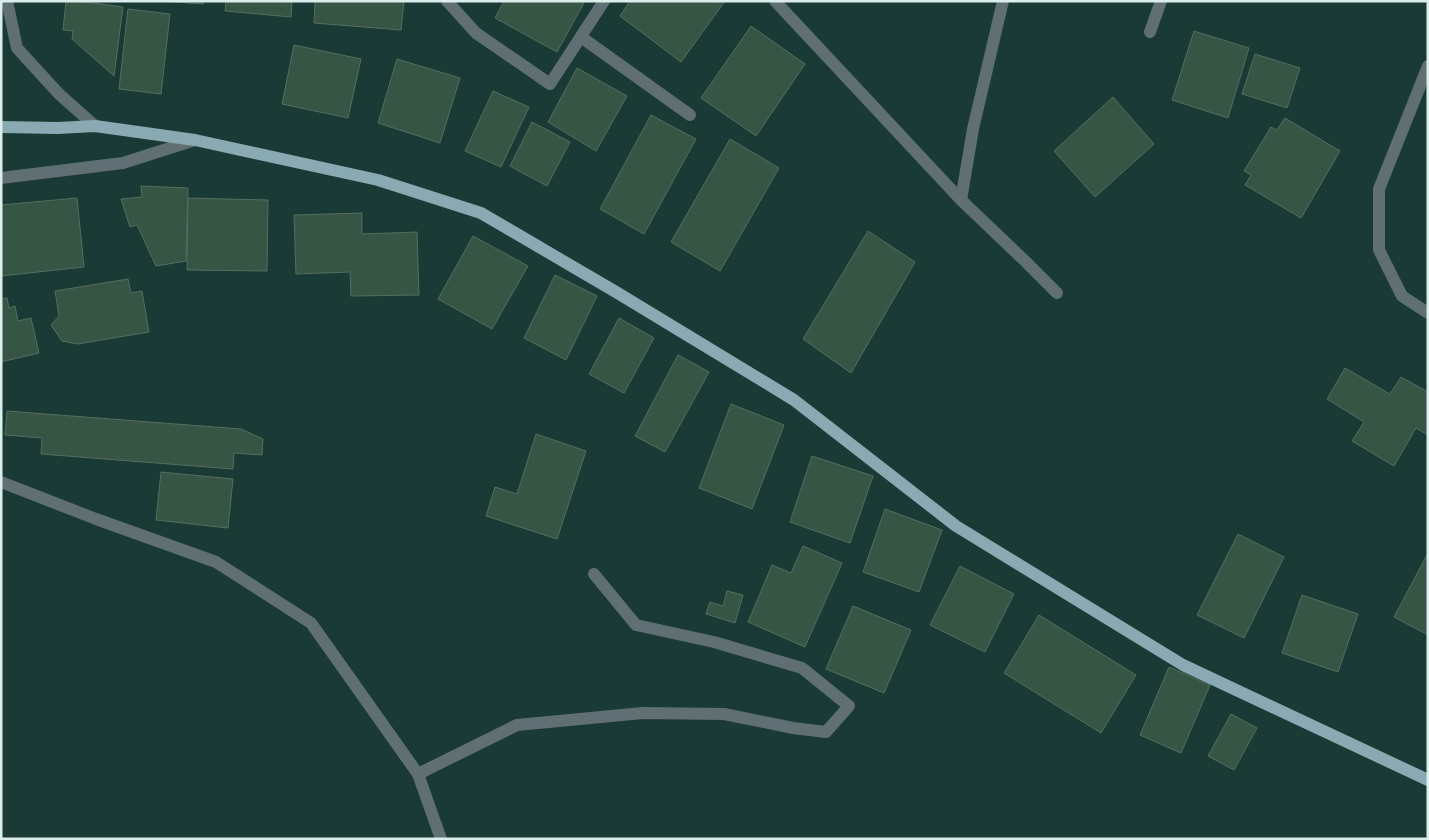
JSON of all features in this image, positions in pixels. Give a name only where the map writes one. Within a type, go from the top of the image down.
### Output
[{"type":"main road","points":[[1,127],[58,128],[95,126],[195,140],[378,180],[481,213],[794,400],[956,526],[1183,666],[1428,780]]},
{"type":"street","points":[[7,1],[17,48],[59,94],[95,126]]},
{"type":"street","points":[[447,1],[476,33],[550,84],[604,1]]},
{"type":"street","points":[[775,1],[961,200],[1057,293]]},
{"type":"street","points":[[961,200],[973,129],[1003,1]]},
{"type":"street","points":[[1150,32],[1161,1]]},
{"type":"street","points":[[581,37],[690,115]]},
{"type":"street","points":[[1428,66],[1379,189],[1379,250],[1402,296],[1428,313]]},
{"type":"street","points":[[1,178],[123,163],[195,140]]},
{"type":"street","points":[[1,482],[216,562],[311,623],[418,774],[441,839]]},
{"type":"street","points":[[418,774],[517,725],[643,713],[724,714],[793,728],[826,732],[848,706],[802,668],[714,642],[636,625],[594,574]]},
{"type":"building","points":[[66,1],[123,7],[114,76],[72,39],[73,31],[63,30]]},
{"type":"building","points":[[162,1],[203,1],[203,4]]},
{"type":"building","points":[[226,1],[292,1],[291,17],[225,11]]},
{"type":"building","points":[[315,1],[404,1],[401,30],[314,23]]},
{"type":"building","points":[[504,1],[585,1],[557,52],[495,18]]},
{"type":"building","points":[[630,1],[725,1],[681,62],[620,16]]},
{"type":"building","points":[[128,9],[170,14],[161,94],[119,89]]},
{"type":"building","points":[[751,26],[805,64],[756,136],[701,98]]},
{"type":"building","points":[[1194,31],[1249,48],[1228,118],[1172,100]]},
{"type":"building","points":[[294,45],[361,59],[348,118],[282,104]]},
{"type":"building","points":[[1255,54],[1300,68],[1287,108],[1242,94]]},
{"type":"building","points":[[397,59],[460,78],[440,143],[378,123]]},
{"type":"building","points":[[577,68],[627,96],[596,151],[548,122]]},
{"type":"building","points":[[493,91],[529,107],[501,167],[465,151]]},
{"type":"building","points":[[1113,97],[1154,144],[1095,197],[1054,151]]},
{"type":"building","points":[[651,115],[696,139],[644,234],[600,209]]},
{"type":"building","points":[[1285,118],[1340,151],[1301,218],[1245,185],[1251,175],[1244,171],[1271,127],[1277,130]]},
{"type":"building","points":[[532,122],[570,142],[547,186],[510,166]]},
{"type":"building","points":[[730,139],[779,168],[720,271],[671,242]]},
{"type":"building","points":[[141,186],[188,188],[186,261],[156,266],[137,225],[130,227],[121,199],[142,197]]},
{"type":"building","points":[[77,198],[84,267],[1,276],[1,205]]},
{"type":"building","points":[[188,198],[268,200],[267,271],[187,270]]},
{"type":"building","points":[[362,213],[362,234],[417,232],[419,295],[351,296],[350,272],[296,274],[294,215]]},
{"type":"building","points":[[868,231],[915,262],[851,373],[803,339]]},
{"type":"building","points":[[473,236],[528,266],[492,329],[438,299]]},
{"type":"building","points":[[555,275],[597,296],[566,360],[524,338]]},
{"type":"building","points":[[128,279],[131,293],[142,291],[149,332],[78,344],[62,341],[51,325],[59,316],[55,291]]},
{"type":"building","points":[[7,298],[9,308],[15,306],[18,321],[31,318],[39,353],[1,362],[1,299]]},
{"type":"building","points":[[619,318],[654,338],[624,393],[589,374]]},
{"type":"building","points":[[678,355],[709,372],[665,452],[635,436]]},
{"type":"building","points":[[1345,368],[1390,394],[1401,377],[1428,392],[1428,435],[1416,428],[1394,466],[1352,441],[1364,422],[1327,399]]},
{"type":"building","points":[[731,404],[784,425],[752,509],[699,488]]},
{"type":"building","points":[[7,411],[241,429],[263,439],[262,455],[234,453],[233,469],[41,454],[42,438],[5,435]]},
{"type":"building","points":[[536,434],[586,451],[557,539],[486,516],[495,487],[517,494]]},
{"type":"building","points":[[812,456],[873,476],[850,543],[790,522]]},
{"type":"building","points":[[161,472],[233,479],[228,528],[156,520]]},
{"type":"building","points":[[885,509],[942,530],[919,592],[863,572]]},
{"type":"building","points":[[1238,534],[1284,557],[1244,638],[1197,615]]},
{"type":"building","points":[[803,546],[842,563],[805,647],[748,622],[772,565],[791,573]]},
{"type":"building","points":[[1428,553],[1428,635],[1394,617]]},
{"type":"building","points":[[960,566],[1014,594],[985,652],[930,625]]},
{"type":"building","points":[[727,591],[743,595],[735,623],[706,614],[710,602],[723,606]]},
{"type":"building","points":[[1302,595],[1358,614],[1338,672],[1282,653]]},
{"type":"building","points":[[853,606],[911,630],[884,693],[826,669]]},
{"type":"building","points":[[1039,615],[1136,675],[1101,733],[1004,673]]},
{"type":"building","points":[[1169,667],[1210,685],[1181,753],[1140,735]]},
{"type":"building","points":[[1231,714],[1257,728],[1234,770],[1208,756]]}]
